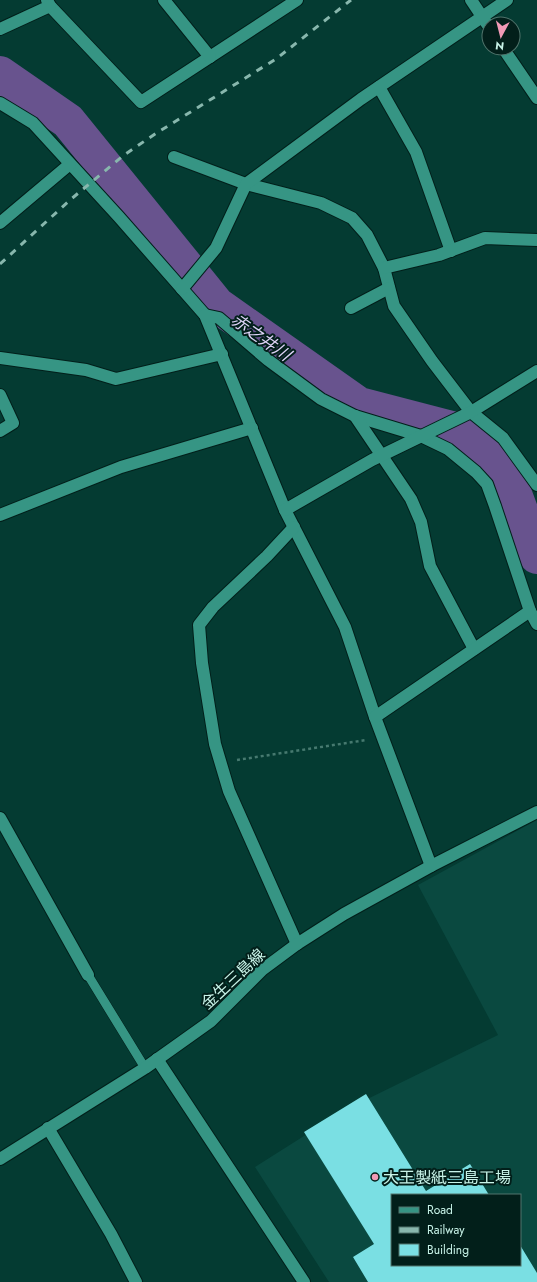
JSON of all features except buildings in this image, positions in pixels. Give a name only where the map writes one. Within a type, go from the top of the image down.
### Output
[{"type":"street","points":[[164,0],[210,57]]},
{"type":"street","points":[[0,29],[48,3],[141,102],[297,0]]},
{"type":"street","points":[[471,0],[482,16]]},
{"type":"street","points":[[492,16],[507,0]]},
{"type":"street","points":[[186,286],[216,248],[246,184],[361,99],[481,25]]},
{"type":"street","points":[[508,56],[537,98]]},
{"type":"street","points":[[379,87],[416,152],[451,251]]},
{"type":"street","points":[[0,103],[33,123],[186,286],[205,315],[285,510],[345,627],[375,717],[431,866]]},
{"type":"street","points":[[174,157],[246,184],[322,203],[352,218],[367,235],[384,268],[394,306],[432,362],[471,412],[503,438],[537,485]]},
{"type":"street","points":[[0,224],[70,164]]},
{"type":"street","points":[[384,268],[439,255],[485,238],[537,240]]},
{"type":"street","points":[[351,308],[389,288]]},
{"type":"street","points":[[205,315],[218,318],[268,360],[315,394],[355,416],[424,434],[448,448],[476,472],[487,484],[530,611],[537,624]]},
{"type":"street","points":[[0,358],[86,370],[116,379],[222,354]]},
{"type":"street","points":[[285,510],[381,455],[471,412],[537,370]]},
{"type":"street","points":[[0,395],[13,423],[0,431]]},
{"type":"street","points":[[355,416],[411,498],[421,522],[430,566],[474,649]]},
{"type":"street","points":[[0,515],[121,467],[252,428]]},
{"type":"street","points":[[294,526],[267,556],[213,607],[198,624],[202,663],[215,744],[229,790],[298,944]]},
{"type":"street","points":[[375,717],[530,611]]},
{"type":"street","name":"金生三島線","points":[[0,1159],[145,1068],[211,1021],[262,970],[344,914],[431,866],[537,812]]},
{"type":"street","points":[[0,818],[88,976]]},
{"type":"street","points":[[157,1059],[304,1282]]},
{"type":"street","points":[[48,1128],[111,1234],[136,1282]]},
{"type":"lane","points":[[88,976],[145,1068]]},
{"type":"path","points":[[221,762],[383,737]]},
{"type":"shaded area","points":[[537,820],[537,1282],[329,1282],[255,1167],[345,1110],[498,1035],[418,885]]},
{"type":"waterway","name":"赤之井川","points":[[0,74],[68,121],[217,305],[359,405],[455,430],[490,456],[514,494],[537,556]]},
{"type":"railway","points":[[0,264],[70,200],[124,155],[155,134],[276,59],[351,0]]},
{"type":"place","name":"大王製紙三島工場","points":[[375,1177]]}]
